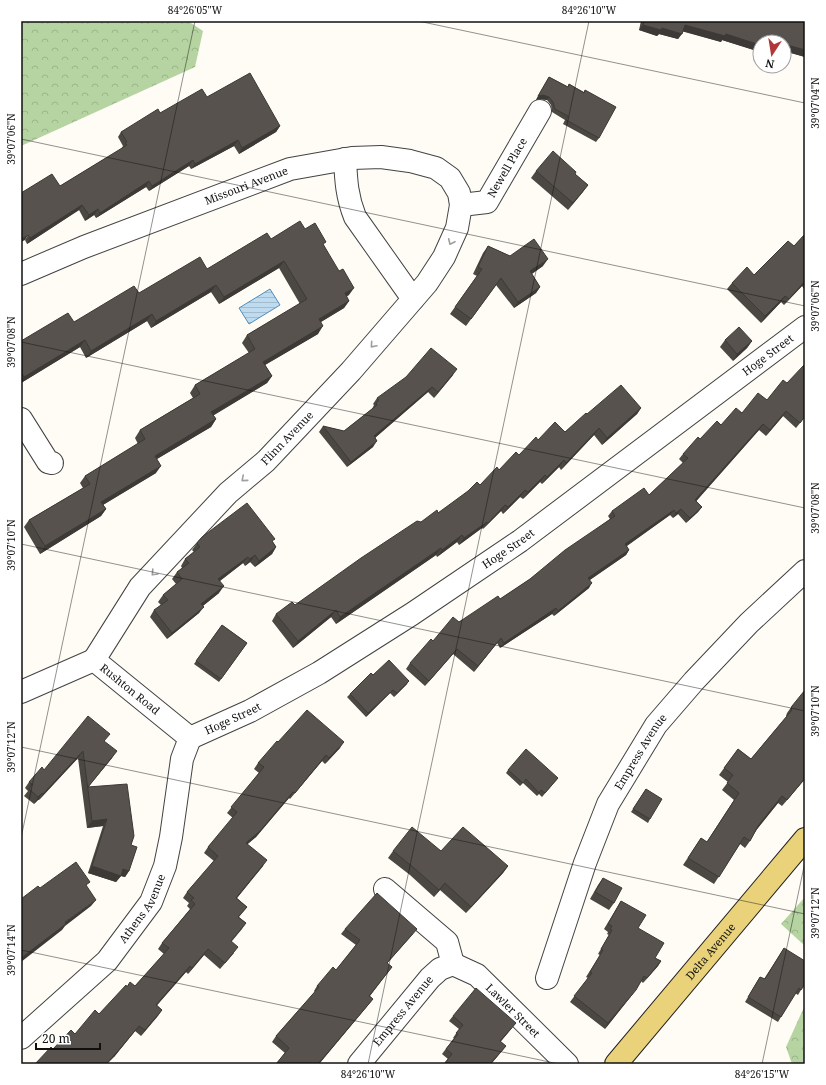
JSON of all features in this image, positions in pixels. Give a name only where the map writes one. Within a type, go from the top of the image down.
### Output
[{"type":"main road","name":"Delta Avenue","points":[[616,1064],[805,840]]},
{"type":"street","name":"Newell Place","points":[[461,205],[487,202],[540,111]]},
{"type":"street","name":"Missouri Avenue","points":[[21,274],[84,247],[290,169],[345,159],[381,157],[410,161],[436,168],[450,178],[459,193],[461,205]]},
{"type":"street","points":[[345,159],[346,184],[349,203],[355,218],[413,299]]},
{"type":"street","name":"Flinn Avenue","points":[[94,660],[140,587],[228,493],[266,461],[345,376],[426,283],[444,257],[457,228],[461,205]]},
{"type":"street","name":"Hoge Street","points":[[190,738],[250,711],[319,673],[412,614],[520,541],[805,326]]},
{"type":"street","points":[[21,418],[48,462],[52,463]]},
{"type":"street","name":"Empress Avenue","points":[[547,978],[585,862],[608,804],[656,724],[749,623],[805,571]]},
{"type":"street","name":"Rushton Road","points":[[21,692],[94,660],[190,738]]},
{"type":"street","name":"Athens Avenue","points":[[21,1038],[107,961],[151,902],[165,866],[171,837],[182,759],[190,738]]},
{"type":"street","points":[[385,889],[447,942],[454,964]]},
{"type":"street","name":"Empress Avenue","points":[[359,1064],[430,978],[440,969],[454,964]]},
{"type":"street","name":"Lawler Street","points":[[454,964],[477,975],[567,1064]]},
{"type":"green space","points":[[21,21],[188,21],[203,31],[195,67],[21,146]]},
{"type":"green space","points":[[805,897],[805,946],[781,924]]},
{"type":"green space","points":[[805,1005],[805,1064],[792,1064],[786,1047]]},
{"type":"water","points":[[270,289],[280,305],[249,324],[239,308]]},
{"type":"building","points":[[644,21],[805,21],[805,50],[792,46],[792,34],[752,34],[752,42],[726,34],[725,36],[685,25],[682,34],[662,28],[661,30],[643,25]]},
{"type":"building","points":[[250,73],[280,126],[242,148],[238,140],[195,164],[193,160],[152,186],[149,181],[100,213],[98,209],[89,215],[82,205],[30,238],[28,235],[21,239],[21,193],[52,174],[60,186],[127,145],[125,143],[127,142],[121,132],[158,109],[160,113],[202,89],[207,97]]},
{"type":"building","points":[[549,77],[568,87],[569,84],[584,93],[585,90],[616,107],[599,138],[566,120],[568,116],[555,109],[553,102],[549,97],[543,95],[538,96]]},
{"type":"building","points":[[553,151],[588,185],[573,203],[536,171]]},
{"type":"building","points":[[300,221],[305,229],[315,223],[326,242],[323,244],[339,271],[343,269],[354,288],[345,293],[349,301],[319,319],[323,326],[263,362],[272,376],[211,412],[216,419],[155,456],[161,466],[101,502],[106,509],[45,546],[29,520],[90,484],[85,476],[145,439],[140,430],[200,394],[195,385],[255,349],[247,335],[307,299],[284,261],[224,297],[216,285],[156,321],[152,314],[91,351],[85,340],[24,377],[21,372],[21,341],[68,313],[74,322],[134,286],[139,293],[200,257],[207,269],[267,233],[271,239]]},
{"type":"building","points":[[805,234],[805,281],[789,299],[785,296],[765,316],[732,283],[747,267],[754,275],[788,241],[794,246]]},
{"type":"building","points":[[534,239],[548,259],[530,271],[540,287],[518,302],[501,278],[471,319],[455,307],[482,269],[478,267],[488,246],[510,256]]},
{"type":"building","points":[[739,327],[752,341],[737,354],[725,340]]},
{"type":"building","points":[[431,348],[457,369],[438,392],[432,387],[374,436],[377,441],[351,462],[323,426],[344,431],[377,405],[376,403],[379,400],[377,398],[406,377]]},
{"type":"building","points":[[804,365],[805,416],[800,423],[786,411],[770,430],[763,424],[695,500],[702,507],[690,518],[681,509],[676,513],[674,510],[625,544],[629,550],[588,578],[592,583],[558,611],[556,608],[504,643],[501,638],[478,666],[457,649],[429,681],[410,663],[431,639],[433,641],[453,617],[459,622],[498,596],[500,599],[530,579],[565,550],[615,516],[612,511],[644,488],[649,495],[688,458],[683,454],[698,437],[700,439],[717,421],[721,425],[736,408],[742,413],[758,393],[767,400],[783,380],[787,383]]},
{"type":"building","points":[[621,385],[641,408],[607,438],[599,428],[566,463],[564,460],[547,477],[545,475],[528,492],[525,490],[508,507],[505,505],[488,523],[487,522],[464,538],[462,535],[442,550],[441,548],[340,617],[336,610],[298,641],[276,614],[292,602],[295,605],[361,558],[417,521],[421,522],[437,510],[438,513],[468,491],[477,482],[480,485],[497,467],[499,470],[516,452],[519,455],[536,437],[538,440],[555,422],[565,432]]},
{"type":"building","points":[[247,503],[275,539],[272,541],[276,547],[259,561],[255,555],[250,559],[248,557],[218,579],[224,586],[201,604],[204,607],[172,633],[154,610],[168,600],[163,595],[182,579],[177,572],[189,563],[185,559],[200,547],[197,543],[202,537]]},
{"type":"building","points":[[222,625],[247,643],[221,679],[196,661]]},
{"type":"building","points":[[389,660],[409,681],[397,693],[393,690],[368,713],[350,694],[371,673],[373,675]]},
{"type":"building","points":[[805,690],[805,778],[787,800],[782,796],[758,826],[750,841],[744,837],[719,877],[688,858],[701,838],[707,842],[739,793],[727,783],[733,775],[724,768],[738,749],[751,759],[792,710],[792,706]]},
{"type":"building","points":[[307,710],[344,742],[329,758],[326,755],[295,793],[293,792],[260,831],[246,843],[267,860],[236,898],[247,907],[238,917],[246,923],[231,941],[238,947],[225,963],[208,949],[192,968],[190,966],[156,1005],[162,1010],[145,1030],[139,1026],[106,1064],[35,1064],[51,1047],[53,1049],[71,1030],[75,1034],[95,1010],[99,1014],[126,985],[127,987],[130,982],[135,986],[169,948],[162,943],[195,904],[191,900],[194,898],[187,892],[218,856],[208,847],[237,812],[231,807],[264,767],[258,763]]},
{"type":"building","points":[[88,716],[110,734],[104,741],[117,751],[88,787],[127,784],[134,836],[131,845],[137,847],[129,871],[123,869],[121,876],[92,866],[107,819],[92,821],[83,751],[43,794],[42,793],[38,797],[29,789],[32,784],[29,782],[42,767],[44,770]]},
{"type":"building","points":[[526,749],[558,778],[545,793],[541,790],[539,793],[526,779],[523,783],[508,770]]},
{"type":"building","points":[[646,789],[662,799],[650,819],[633,809]]},
{"type":"building","points":[[412,827],[441,851],[463,827],[508,866],[471,907],[445,883],[439,890],[393,851]]},
{"type":"building","points":[[76,862],[90,882],[86,885],[96,900],[65,922],[66,924],[21,958],[21,899],[38,886],[40,888]]},
{"type":"building","points":[[603,878],[622,888],[614,903],[595,892]]},
{"type":"building","points":[[377,893],[417,929],[387,963],[392,967],[369,996],[373,999],[318,1064],[276,1064],[289,1048],[276,1036],[319,987],[317,986],[333,967],[336,970],[360,940],[345,929]]},
{"type":"building","points":[[621,901],[646,915],[638,928],[664,943],[655,958],[661,961],[647,978],[644,976],[636,990],[608,1023],[574,996],[592,973],[590,972],[603,950],[601,949],[612,930],[610,929],[612,926],[608,924]]},
{"type":"building","points":[[784,948],[805,961],[805,984],[801,990],[799,988],[781,1017],[748,997],[760,977],[765,979]]},
{"type":"building","points":[[476,988],[516,1023],[500,1041],[506,1046],[490,1064],[444,1064],[452,1054],[446,1049],[463,1025],[453,1016]]}]
